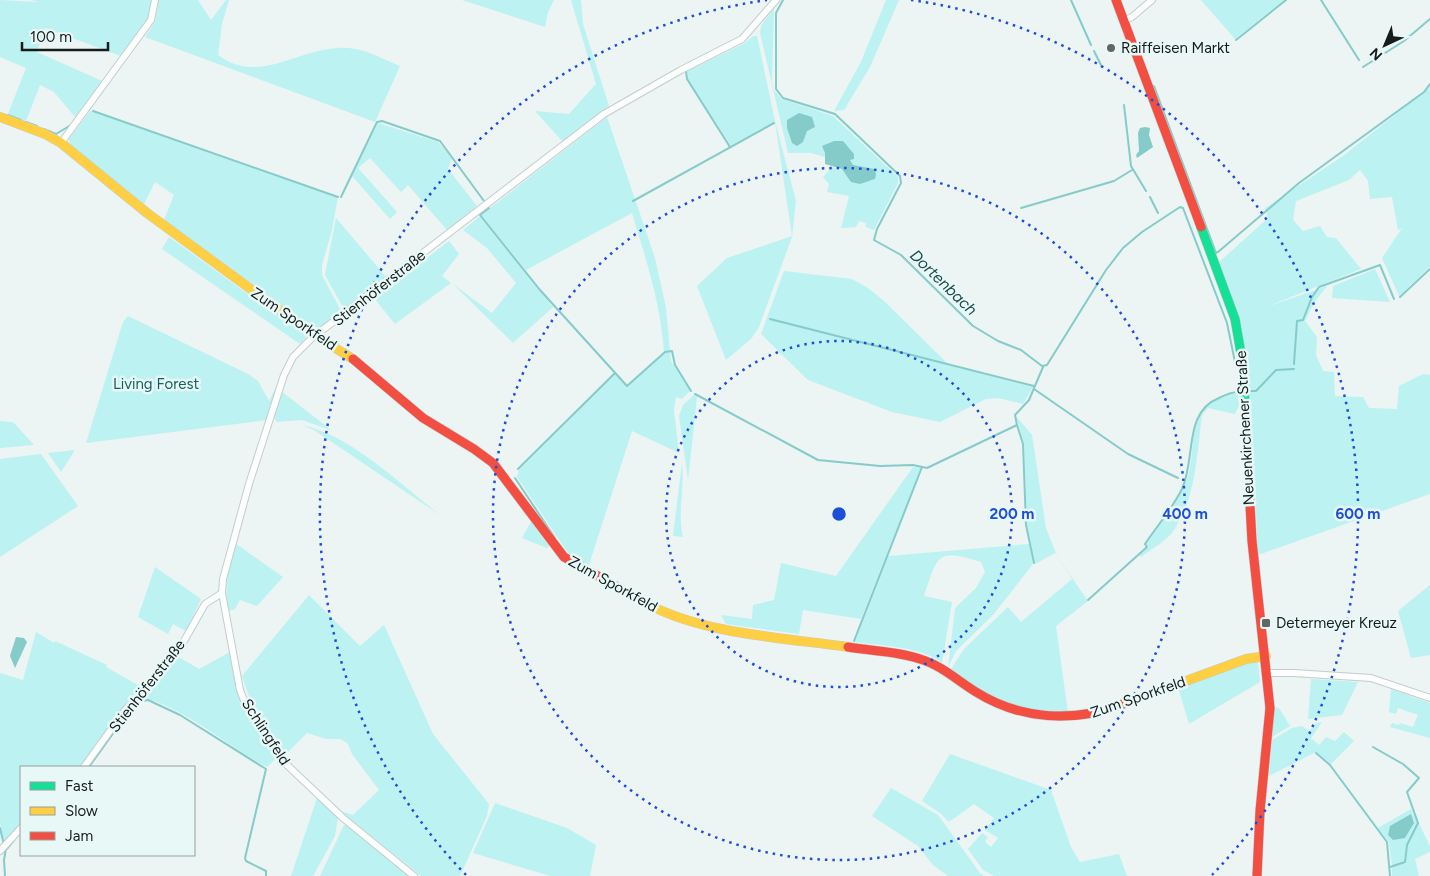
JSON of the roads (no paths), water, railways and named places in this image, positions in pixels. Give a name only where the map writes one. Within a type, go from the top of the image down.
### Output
[{"type":"street","points":[[61,143],[151,20],[155,0]]},
{"type":"street","name":"Stienhöferstraße","points":[[85,766],[125,710],[147,688],[180,648],[205,604],[222,593],[226,562],[284,375],[293,357],[317,335],[604,114],[680,70],[742,40],[776,0]]},
{"type":"street","name":"Neuenkirchener Straße","points":[[1116,0],[1234,319],[1240,340],[1246,411],[1252,541],[1268,673],[1270,708],[1260,811],[1257,876]]},
{"type":"street","points":[[1124,21],[1132,17],[1152,0]]},
{"type":"street","name":"Zum Sporkfeld","points":[[0,117],[44,134],[61,143],[179,238],[308,331],[356,361],[418,414],[490,461],[501,471],[552,544],[564,558],[655,608],[720,628],[919,658],[938,666],[975,692],[993,701],[1034,714],[1056,717],[1079,716],[1104,711],[1246,659],[1266,656]]},
{"type":"street","name":"Schlingfeld","points":[[222,593],[240,690],[247,708],[286,764],[343,818],[414,876]]},
{"type":"street","points":[[1268,673],[1371,678],[1430,698]]},
{"type":"street","points":[[0,851],[20,829]]},
{"type":"waterway","name":"Dortenbach","points":[[783,0],[776,13],[776,89],[783,98],[835,114],[900,176],[901,183],[877,229],[874,240],[901,255],[973,326],[998,341],[1021,350],[1042,366],[1047,365],[1106,270],[1123,248],[1142,232],[1180,207],[1183,208],[1227,323],[1236,367]]},
{"type":"waterway","points":[[1071,0],[1091,45]]},
{"type":"waterway","points":[[1236,40],[1286,0]]},
{"type":"waterway","points":[[1321,0],[1359,60]]},
{"type":"waterway","points":[[1363,67],[1404,41],[1430,19]]},
{"type":"waterway","points":[[1094,51],[1102,67]]},
{"type":"waterway","points":[[686,71],[687,79],[730,147]]},
{"type":"waterway","points":[[1214,253],[1218,252],[1299,183],[1424,92],[1430,84]]},
{"type":"waterway","points":[[1154,86],[1216,253]]},
{"type":"waterway","points":[[1124,105],[1131,166],[1146,191]]},
{"type":"waterway","points":[[93,111],[338,197]]},
{"type":"waterway","points":[[8,115],[21,120]]},
{"type":"waterway","points":[[341,197],[377,122],[382,121],[440,141],[484,201]]},
{"type":"waterway","points":[[26,122],[37,126]]},
{"type":"waterway","points":[[633,201],[774,123]]},
{"type":"waterway","points":[[44,129],[56,134],[71,125]]},
{"type":"waterway","points":[[1021,208],[1114,181],[1132,170]]},
{"type":"waterway","points":[[1150,197],[1158,213]]},
{"type":"waterway","points":[[489,208],[480,215],[540,290],[627,386],[665,352],[672,351],[675,365],[691,391]]},
{"type":"waterway","points":[[1294,364],[1297,321],[1303,320],[1312,297],[1319,287],[1380,265],[1394,299]]},
{"type":"waterway","points":[[1400,297],[1430,269]]},
{"type":"waterway","points":[[290,312],[313,329]]},
{"type":"waterway","points":[[770,319],[1034,386]]},
{"type":"waterway","points":[[695,394],[818,460],[880,466],[913,465],[927,468],[1017,425],[1015,415],[1029,400],[1043,367]]},
{"type":"waterway","points":[[1251,391],[1256,391],[1276,370],[1294,369]]},
{"type":"waterway","points":[[518,469],[615,373]]},
{"type":"waterway","points":[[1034,389],[1128,454],[1178,478]]},
{"type":"waterway","points":[[1088,600],[1147,547],[1145,544],[1178,496],[1186,477],[1192,438],[1200,414],[1208,405],[1219,398],[1238,392]]},
{"type":"waterway","points":[[1017,425],[1023,444],[1026,525],[1034,563]]},
{"type":"waterway","points":[[854,641],[922,467]]},
{"type":"waterway","points":[[515,478],[555,538]]},
{"type":"waterway","points":[[137,702],[148,700],[180,715],[266,769],[245,858],[246,861],[266,871],[266,876]]},
{"type":"waterway","points":[[90,766],[132,707]]},
{"type":"waterway","points":[[1373,747],[1403,764],[1419,778],[1407,792],[1418,823],[1407,845],[1405,862],[1390,867]]},
{"type":"waterway","points":[[1316,753],[1330,765],[1387,842],[1390,876]]},
{"type":"waterway","points":[[0,828],[4,845]]},
{"type":"waterway","points":[[7,849],[15,839]]},
{"type":"waterway","points":[[5,876],[4,860],[6,848]]},
{"type":"place","name":"Raiffeisen Markt","points":[[1111,48]]},
{"type":"place","name":"Determeyer Kreuz","points":[[1266,623]]},
{"type":"park label","name":"Living Forest","points":[[156,384]]}]
